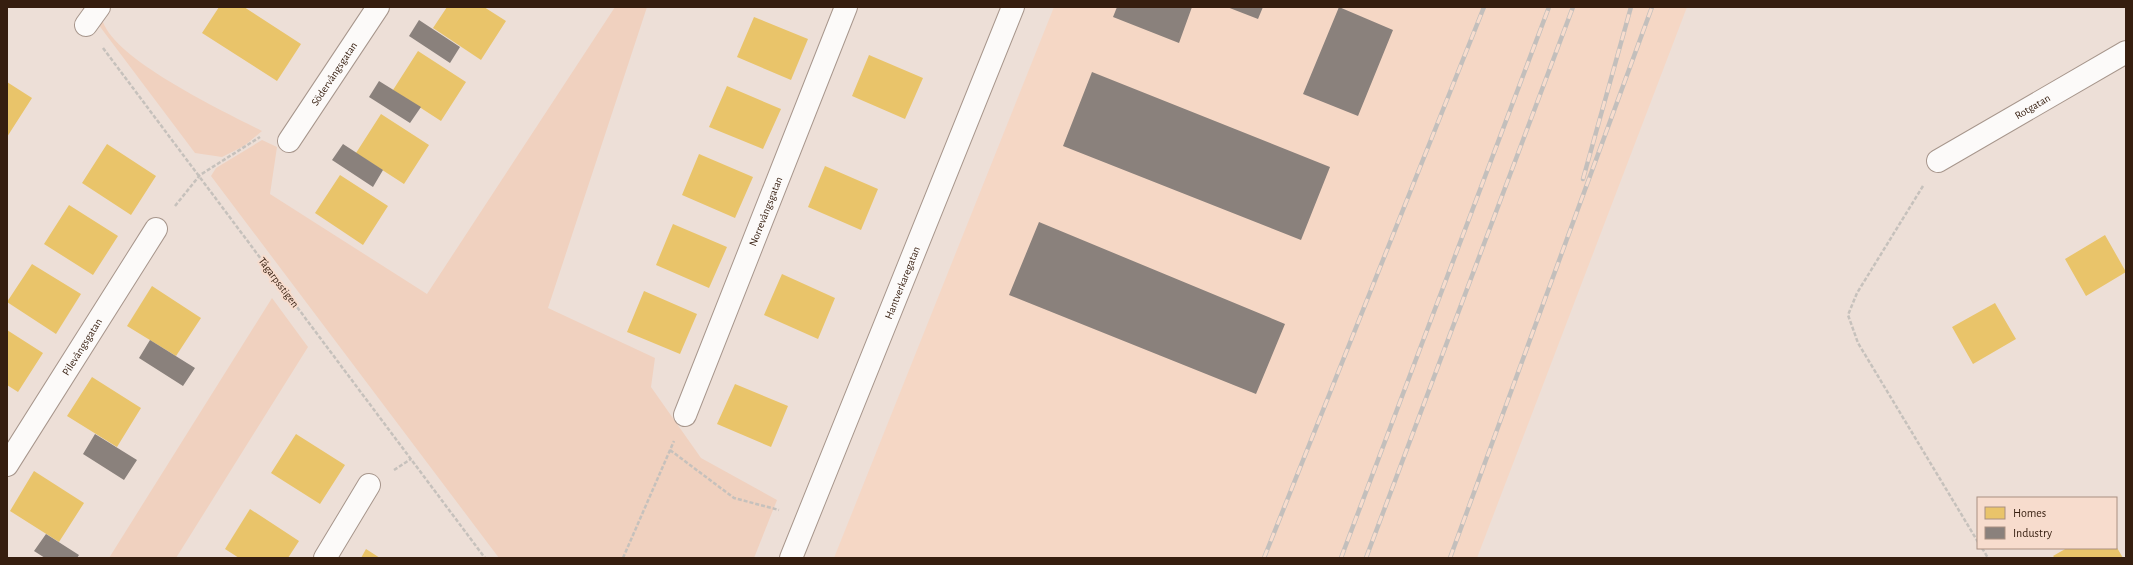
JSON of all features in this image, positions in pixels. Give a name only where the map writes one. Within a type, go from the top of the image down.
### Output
[{"type":"street","points":[[86,25],[99,7]]},
{"type":"street","name":"Södervångsgatan","points":[[290,141],[378,7]]},
{"type":"street","name":"Norrevångsgatan","points":[[685,415],[846,7]]},
{"type":"street","name":"Hantverkaregatan","points":[[790,558],[1013,7]]},
{"type":"street","name":"Rotgatan","points":[[1938,161],[2126,52]]},
{"type":"street","name":"Pilevångsgatan","points":[[7,465],[156,229]]},
{"type":"street","points":[[325,558],[369,486]]},
{"type":"path","name":"Tågarpsstigen","points":[[86,25],[200,175],[485,558]]},
{"type":"path","points":[[156,229],[200,175],[267,132],[290,141]]},
{"type":"path","points":[[1938,161],[1857,293],[1848,315],[1858,342],[1977,540]]},
{"type":"path","points":[[623,558],[685,415]]},
{"type":"path","points":[[670,450],[734,498],[807,517]]},
{"type":"path","points":[[1983,549],[1988,558]]},
{"type":"shaded area","points":[[615,7],[647,7],[548,308],[655,358],[651,387],[701,458],[777,500],[754,558],[499,558],[211,176],[216,168],[262,140],[277,147],[270,194],[427,294]]},
{"type":"shaded area","points":[[1054,7],[1687,7],[1477,558],[834,558]]},
{"type":"shaded area","points":[[103,22],[112,37],[128,53],[149,68],[198,98],[262,131],[244,146],[222,157],[195,153],[98,24]]},
{"type":"shaded area","points":[[272,298],[308,347],[176,558],[109,558]]},
{"type":"building: Homes","points":[[219,7],[244,7],[301,44],[277,81],[202,33]]},
{"type":"building: Homes","points":[[447,7],[484,7],[506,21],[481,60],[433,28]]},
{"type":"building: Homes","points":[[754,17],[808,39],[791,80],[737,57]]},
{"type":"building: Homes","points":[[418,51],[466,82],[441,121],[393,90]]},
{"type":"building: Homes","points":[[869,55],[923,78],[905,119],[852,96]]},
{"type":"building: Homes","points":[[7,82],[32,98],[7,137]]},
{"type":"building: Homes","points":[[727,86],[781,109],[763,149],[709,127]]},
{"type":"building: Homes","points":[[381,114],[429,145],[404,184],[356,153]]},
{"type":"building: Homes","points":[[107,144],[156,176],[131,215],[82,183]]},
{"type":"building: Homes","points":[[699,154],[753,177],[735,218],[682,195]]},
{"type":"building: Homes","points":[[825,166],[878,189],[861,230],[808,207]]},
{"type":"building: Homes","points":[[340,175],[388,206],[363,245],[315,213]]},
{"type":"building: Homes","points":[[69,205],[118,236],[93,275],[44,244]]},
{"type":"building: Homes","points":[[673,224],[727,247],[709,288],[656,265]]},
{"type":"building: Homes","points":[[2105,235],[2126,272],[2086,296],[2065,259]]},
{"type":"building: Homes","points":[[32,264],[81,294],[56,334],[7,302]]},
{"type":"building: Homes","points":[[782,274],[835,298],[818,339],[764,315]]},
{"type":"building: Homes","points":[[152,286],[201,318],[176,356],[127,326]]},
{"type":"building: Homes","points":[[644,291],[697,314],[680,354],[627,332]]},
{"type":"building: Homes","points":[[1995,303],[2016,339],[1973,364],[1952,327]]},
{"type":"building: Homes","points":[[7,330],[43,353],[18,392],[7,385]]},
{"type":"building: Homes","points":[[92,377],[141,408],[117,447],[67,416]]},
{"type":"building: Homes","points":[[735,384],[788,406],[771,447],[717,424]]},
{"type":"building: Homes","points":[[296,434],[345,465],[320,504],[271,473]]},
{"type":"building: Homes","points":[[34,471],[84,503],[59,542],[10,511]]},
{"type":"building: Homes","points":[[250,509],[299,541],[288,558],[239,558],[225,549]]},
{"type":"building: Homes","points":[[2117,548],[2123,558],[2055,558],[2053,556],[2065,549],[2117,549]]},
{"type":"building: Homes","points":[[366,549],[380,558],[361,558]]},
{"type":"building: Industry","points":[[1117,7],[1192,7],[1179,43],[1113,17]]},
{"type":"building: Industry","points":[[1227,7],[1263,7],[1258,19]]},
{"type":"building: Industry","points":[[1339,7],[1393,30],[1358,116],[1303,94]]},
{"type":"building: Industry","points":[[419,20],[460,47],[450,63],[409,36]]},
{"type":"building: Industry","points":[[1092,72],[1330,167],[1301,240],[1063,146]]},
{"type":"building: Industry","points":[[379,81],[421,107],[410,123],[369,97]]},
{"type":"building: Industry","points":[[343,144],[383,170],[373,187],[332,160]]},
{"type":"building: Industry","points":[[1039,222],[1285,324],[1256,394],[1009,295]]},
{"type":"building: Industry","points":[[150,340],[195,368],[183,386],[139,358]]},
{"type":"building: Industry","points":[[95,434],[137,460],[124,480],[83,454]]},
{"type":"building: Industry","points":[[46,534],[79,555],[77,558],[45,558],[34,551]]},
{"type":"railway","points":[[1264,558],[1484,7]]},
{"type":"railway","points":[[1341,558],[1549,7]]},
{"type":"railway","points":[[1366,558],[1573,7]]},
{"type":"railway","points":[[1583,179],[1631,7]]},
{"type":"railway","points":[[1450,558],[1652,7]]}]
